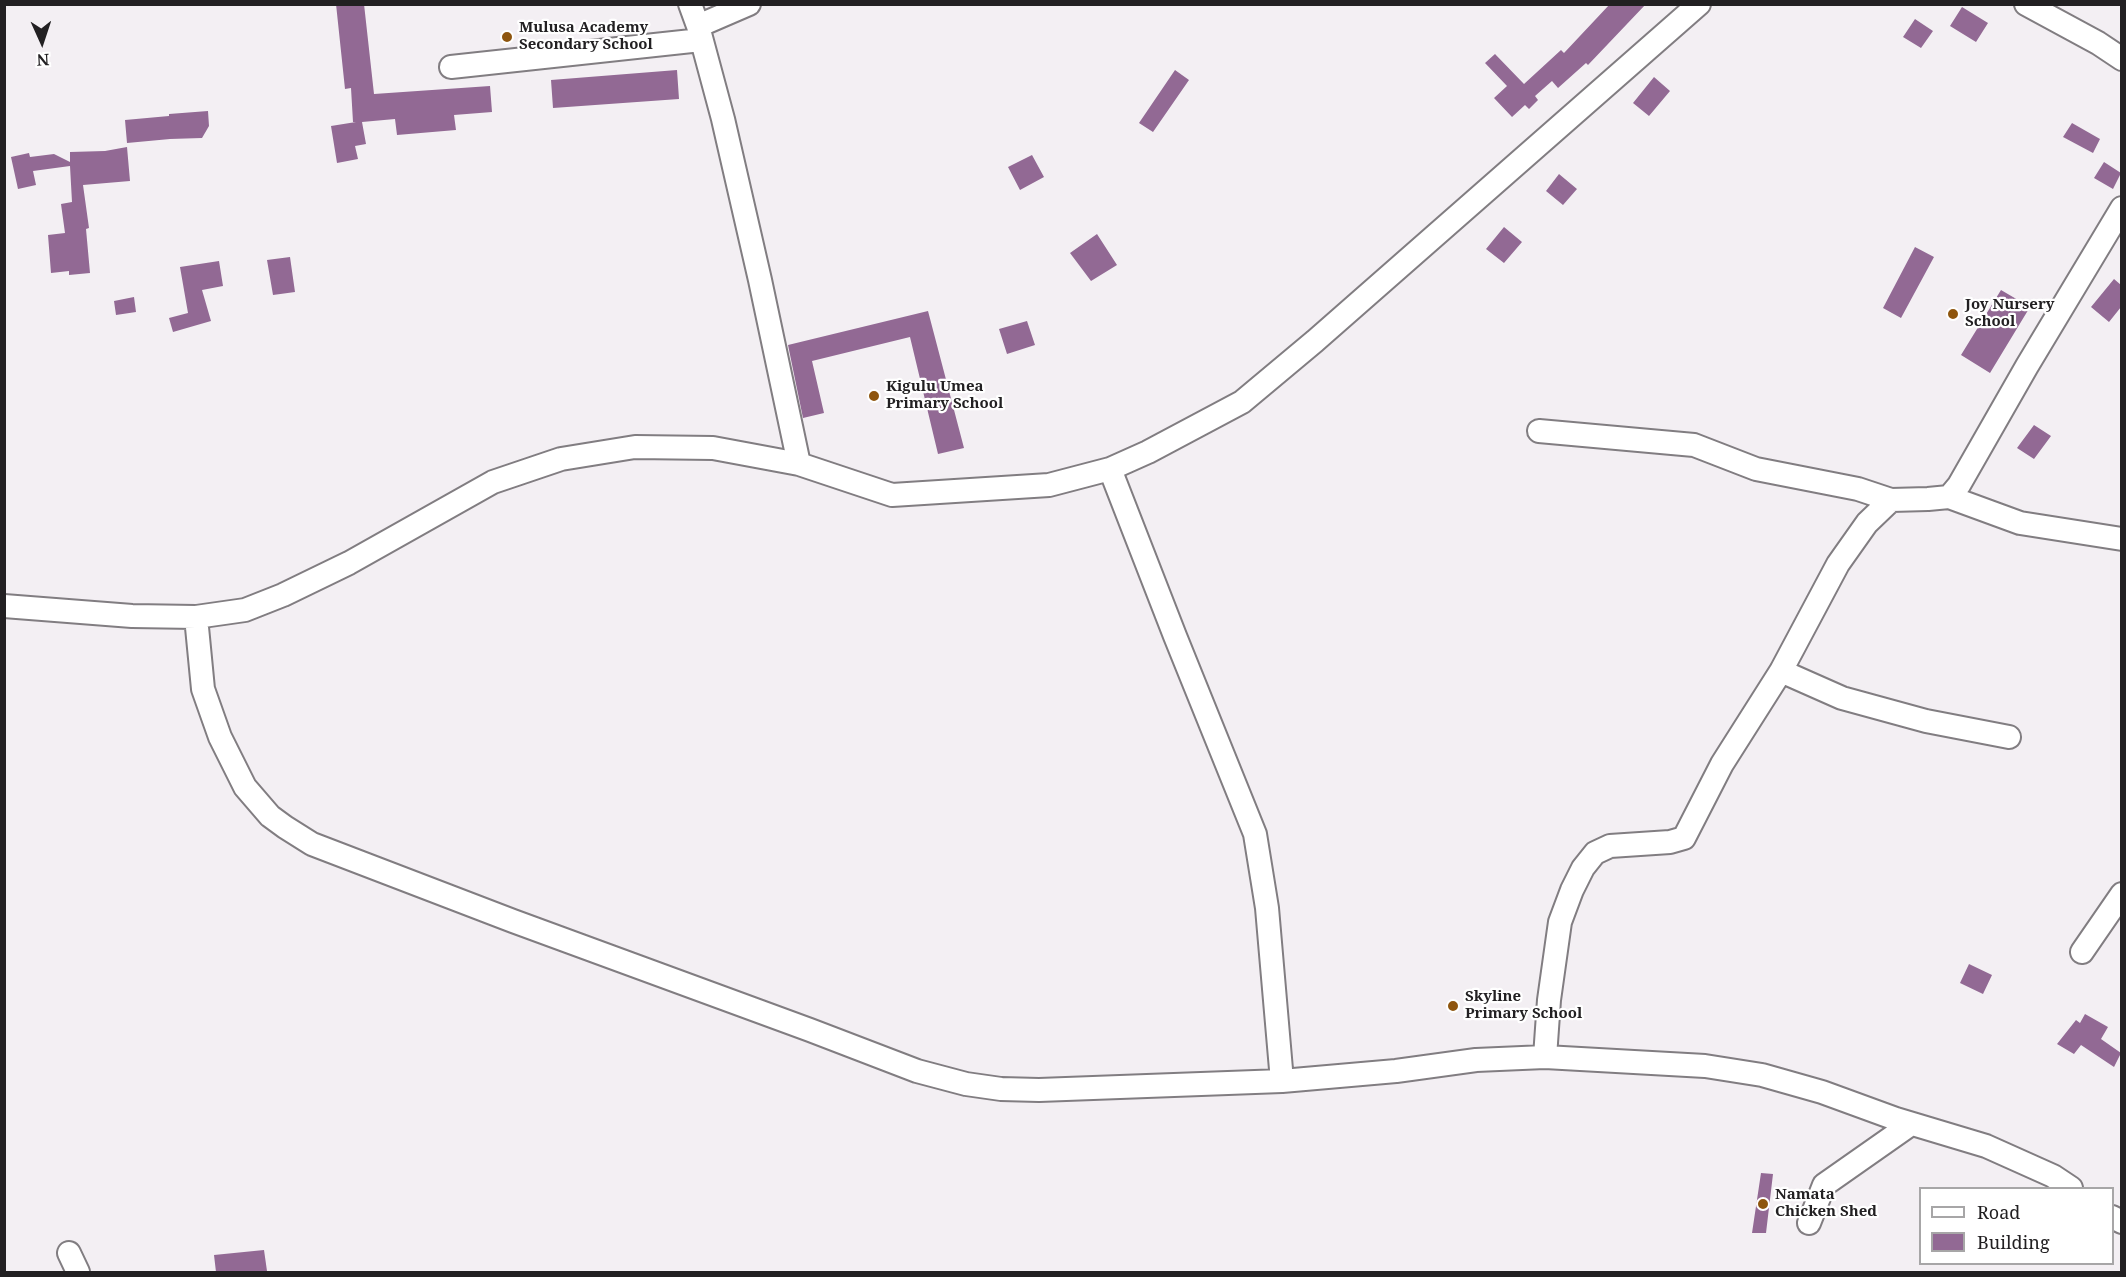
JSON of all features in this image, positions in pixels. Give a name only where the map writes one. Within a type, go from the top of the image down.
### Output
[{"type":"street","points":[[690,4],[723,119],[799,464]]},
{"type":"street","points":[[451,67],[700,33],[749,4]]},
{"type":"street","points":[[4,606],[132,616],[196,617],[244,610],[283,595],[349,563],[493,482],[561,459],[635,447],[713,448],[799,464],[892,495],[1049,485],[1110,469],[1148,452],[1242,402],[1315,341],[1699,4]]},
{"type":"street","points":[[2026,4],[2098,43],[2121,59]]},
{"type":"street","points":[[1949,496],[1959,485],[1980,450],[2026,366],[2121,208]]},
{"type":"street","points":[[1539,431],[1694,445],[1756,469],[1858,489],[1891,500],[1928,500],[1949,496],[2020,523],[2121,539]]},
{"type":"street","points":[[1110,469],[1174,636],[1255,834],[1266,908],[1282,1081]]},
{"type":"street","points":[[1545,1057],[1549,1000],[1560,922],[1583,868],[1595,853],[1610,846],[1670,842],[1684,838],[1722,764],[1780,671],[1838,564],[1867,522],[1891,500]]},
{"type":"street","points":[[196,617],[203,689],[220,737],[245,787],[270,816],[285,827],[312,843],[513,921],[917,1071],[966,1084],[1001,1089],[1039,1090],[1282,1081],[1396,1071],[1476,1060],[1545,1057],[1705,1066],[1762,1075],[1822,1092],[1911,1124],[1986,1146],[2053,1176],[2070,1187]]},
{"type":"street","points":[[1780,671],[1842,698],[1926,721],[2009,737]]},
{"type":"street","points":[[2082,952],[2121,894]]},
{"type":"street","points":[[1809,1223],[1824,1185],[1911,1124]]},
{"type":"building","points":[[336,4],[364,4],[374,94],[490,86],[492,112],[454,115],[456,130],[397,135],[395,119],[362,122],[366,144],[355,146],[358,159],[337,163],[331,126],[356,122],[353,122],[351,88],[345,89]]},
{"type":"building","points":[[1610,4],[1646,4],[1588,65],[1586,63],[1558,88],[1552,81],[1535,96],[1538,100],[1529,109],[1525,105],[1512,117],[1494,98],[1507,86],[1485,63],[1495,54],[1524,84],[1561,50],[1564,53]]},
{"type":"building","points":[[1962,7],[1988,23],[1976,42],[1950,26]]},
{"type":"building","points":[[1915,19],[1933,31],[1921,48],[1903,37]]},
{"type":"building","points":[[677,70],[679,99],[553,108],[551,80]]},
{"type":"building","points":[[1175,70],[1189,80],[1153,132],[1139,123]]},
{"type":"building","points":[[1654,77],[1670,91],[1649,116],[1633,103]]},
{"type":"building","points":[[208,111],[209,126],[202,138],[127,143],[125,120]]},
{"type":"building","points":[[2072,123],[2100,139],[2093,153],[2063,137]]},
{"type":"building","points":[[127,147],[130,181],[83,185],[89,228],[86,229],[90,273],[69,275],[69,271],[51,273],[48,235],[65,233],[61,204],[72,202],[70,166],[33,171],[36,185],[18,189],[11,157],[29,153],[30,157],[54,154],[70,162],[70,152],[105,151]]},
{"type":"building","points":[[1032,155],[1044,177],[1020,190],[1008,167]]},
{"type":"building","points":[[2104,162],[2121,173],[2113,189],[2094,178]]},
{"type":"building","points":[[1559,174],[1577,189],[1563,205],[1546,191]]},
{"type":"building","points":[[1504,227],[1522,242],[1504,263],[1486,249]]},
{"type":"building","points":[[1097,234],[1117,265],[1091,281],[1070,253]]},
{"type":"building","points":[[1915,247],[1934,257],[1901,318],[1883,308]]},
{"type":"building","points":[[290,257],[295,292],[273,295],[267,260]]},
{"type":"building","points":[[219,261],[223,286],[202,290],[211,321],[173,332],[169,318],[188,313],[180,267]]},
{"type":"building","points":[[2114,279],[2121,285],[2121,307],[2109,322],[2091,307]]},
{"type":"building","points":[[2001,290],[2030,307],[1990,373],[1961,355]]},
{"type":"building","points":[[134,297],[136,312],[116,315],[114,301]]},
{"type":"building","points":[[928,311],[964,448],[938,454],[910,337],[812,361],[824,413],[803,418],[788,345]]},
{"type":"building","points":[[1027,321],[1035,345],[1007,354],[999,329]]},
{"type":"building","points":[[2034,425],[2051,436],[2034,459],[2017,448]]},
{"type":"building","points":[[1969,964],[1992,975],[1983,994],[1960,983]]},
{"type":"building","points":[[2085,1014],[2108,1027],[2101,1039],[2121,1053],[2114,1067],[2081,1045],[2074,1054],[2057,1044],[2076,1020],[2080,1023]]},
{"type":"building","name":"Namata Chicken Shed","points":[[1761,1173],[1773,1174],[1766,1233],[1752,1233]]},
{"type":"building","points":[[264,1250],[267,1271],[216,1272],[214,1255]]},
{"type":"place","name":"Mulusa Academy Secondary School","points":[[507,37]]},
{"type":"place","name":"Joy Nursery School","points":[[1953,314]]},
{"type":"place","name":"Kigulu Umea Primary School","points":[[874,396]]},
{"type":"place","name":"Skyline Primary School","points":[[1453,1006]]},
{"type":"place","name":"Namata Chicken Shed","points":[[1763,1204]]}]
